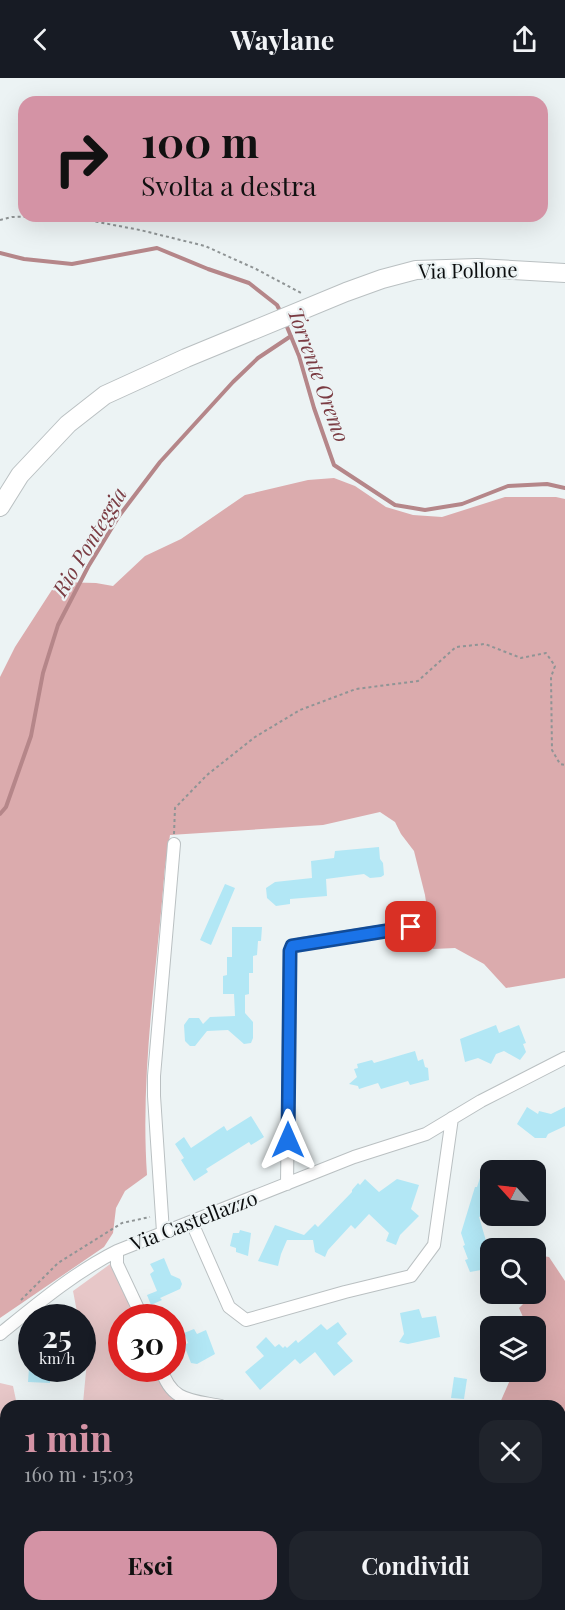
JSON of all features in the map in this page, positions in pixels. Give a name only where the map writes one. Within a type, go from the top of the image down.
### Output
[{"type":"street","name":"Via Pollone","points":[[0,507],[35,457],[68,424],[105,395],[186,358],[382,279],[416,270],[477,268],[565,273]]},
{"type":"street","points":[[163,1232],[154,1076],[174,844]]},
{"type":"street","points":[[287,1184],[290,951],[292,946],[411,927]]},
{"type":"street","name":"Via Castellazzo","points":[[0,1334],[100,1259],[354,1157],[426,1134],[565,1058]]},
{"type":"street","points":[[192,1222],[229,1306],[246,1320],[411,1276],[434,1245],[452,1118]]},
{"type":"street","points":[[117,1251],[117,1264],[136,1304]]},
{"type":"street","points":[[166,1382],[178,1396],[195,1400]]},
{"type":"path","points":[[0,220],[18,217]]},
{"type":"path","points":[[98,222],[205,246],[256,269],[294,290],[324,302]]},
{"type":"path","points":[[174,844],[175,808],[207,775],[255,737],[300,710],[356,689],[418,681],[456,647],[485,644],[521,658],[546,653],[555,666],[551,677],[552,750],[560,764],[565,765]]},
{"type":"path","points":[[16,1306],[30,1289],[58,1263],[113,1228],[122,1223],[161,1215]]},
{"type":"shaded area","points":[[334,478],[355,486],[386,507],[413,515],[442,517],[505,497],[565,499],[565,978],[506,988],[484,964],[455,948],[433,949],[425,895],[414,851],[395,822],[380,812],[323,825],[170,835],[150,1021],[145,1137],[147,1175],[125,1191],[116,1208],[113,1233],[104,1247],[0,1318],[0,677],[15,647],[57,582],[113,586],[145,556],[181,539],[245,495],[308,480]]},
{"type":"shaded area","points":[[546,1257],[549,1257],[565,1281],[565,1400],[501,1400],[509,1382],[546,1382],[546,1316],[523,1316],[519,1308],[523,1304],[546,1304]]},
{"type":"shaded area","points":[[113,1262],[132,1304],[108,1304],[108,1382],[161,1382],[169,1394],[181,1400],[83,1400],[85,1382],[96,1382],[96,1304],[76,1304],[73,1291]]},
{"type":"shaded area","points":[[0,1383],[13,1386],[16,1400],[0,1400]]},
{"type":"building","points":[[379,847],[384,875],[381,877],[370,878],[364,874],[326,879],[327,896],[290,899],[290,904],[276,906],[267,898],[266,888],[275,882],[312,878],[311,861],[334,858],[335,851]]},
{"type":"building","points":[[225,884],[235,888],[211,945],[200,940]]},
{"type":"building","points":[[232,927],[262,927],[257,955],[253,956],[253,973],[249,973],[249,994],[245,995],[245,1013],[253,1022],[253,1038],[251,1043],[244,1044],[228,1030],[207,1031],[195,1046],[190,1046],[185,1041],[184,1025],[189,1018],[199,1018],[203,1024],[210,1017],[235,1016],[234,994],[223,994],[223,976],[227,975],[227,957],[232,957]]},
{"type":"building","points":[[496,1025],[499,1033],[519,1025],[526,1043],[523,1044],[526,1052],[520,1060],[504,1051],[496,1054],[491,1064],[478,1058],[465,1062],[460,1039]]},
{"type":"building","points":[[415,1051],[418,1061],[423,1059],[425,1067],[428,1068],[429,1080],[410,1085],[408,1081],[381,1089],[378,1083],[359,1089],[358,1086],[349,1084],[357,1077],[354,1069],[358,1068],[357,1064],[372,1060],[374,1063]]},
{"type":"building","points":[[527,1107],[538,1114],[539,1111],[551,1114],[565,1107],[565,1126],[548,1134],[546,1138],[535,1138],[517,1124]]},
{"type":"building","points":[[251,1116],[264,1137],[251,1145],[249,1142],[206,1169],[208,1172],[194,1181],[181,1160],[184,1158],[175,1144],[184,1137],[191,1148],[224,1126],[227,1131]]},
{"type":"building","points":[[480,1178],[479,1217],[485,1238],[480,1238],[480,1270],[470,1272],[465,1260],[468,1259],[461,1233],[475,1187]]},
{"type":"building","points":[[365,1179],[379,1192],[397,1179],[419,1185],[411,1209],[419,1216],[400,1235],[396,1245],[386,1241],[389,1233],[369,1214],[355,1229],[351,1225],[328,1250],[325,1257],[315,1252],[313,1240],[287,1240],[278,1266],[258,1261],[275,1225],[304,1235],[315,1224],[318,1227],[358,1183],[360,1185]]},
{"type":"building","points":[[240,1230],[251,1233],[248,1256],[236,1252],[236,1248],[230,1246],[233,1233],[239,1233]]},
{"type":"building","points":[[164,1258],[171,1275],[180,1279],[182,1284],[180,1289],[160,1298],[162,1300],[153,1304],[151,1304],[147,1295],[157,1291],[150,1274],[154,1271],[150,1264]]},
{"type":"building","points":[[419,1309],[422,1318],[436,1316],[440,1337],[408,1344],[399,1342],[404,1334],[400,1313]]},
{"type":"building","points":[[338,1322],[347,1334],[337,1343],[353,1361],[334,1376],[315,1352],[300,1364],[295,1359],[260,1390],[245,1372],[264,1356],[256,1347],[266,1337],[275,1347],[279,1344],[287,1348],[296,1340],[298,1343],[321,1324],[327,1330]]},
{"type":"building","points":[[194,1329],[197,1334],[206,1330],[215,1354],[197,1364],[191,1363],[186,1350],[188,1343],[186,1332]]},
{"type":"building","points":[[454,1377],[467,1379],[464,1399],[451,1398]]},
{"type":"waterway","name":"Torrente Oremo","points":[[0,253],[24,259],[72,264],[157,248],[249,283],[277,305],[281,313]]},
{"type":"waterway","name":"Torrente Oremo","points":[[285,322],[299,356],[334,465],[395,505],[425,510],[462,504],[508,486],[547,484],[565,488]]},
{"type":"waterway","name":"Rio Ponteggia","points":[[0,814],[6,807],[31,736],[43,673],[58,625],[88,567],[119,516],[160,462],[233,382],[258,358],[291,336]]},
{"type":"route","points":[[288,1140],[290,951],[292,946],[411,927]]}]
